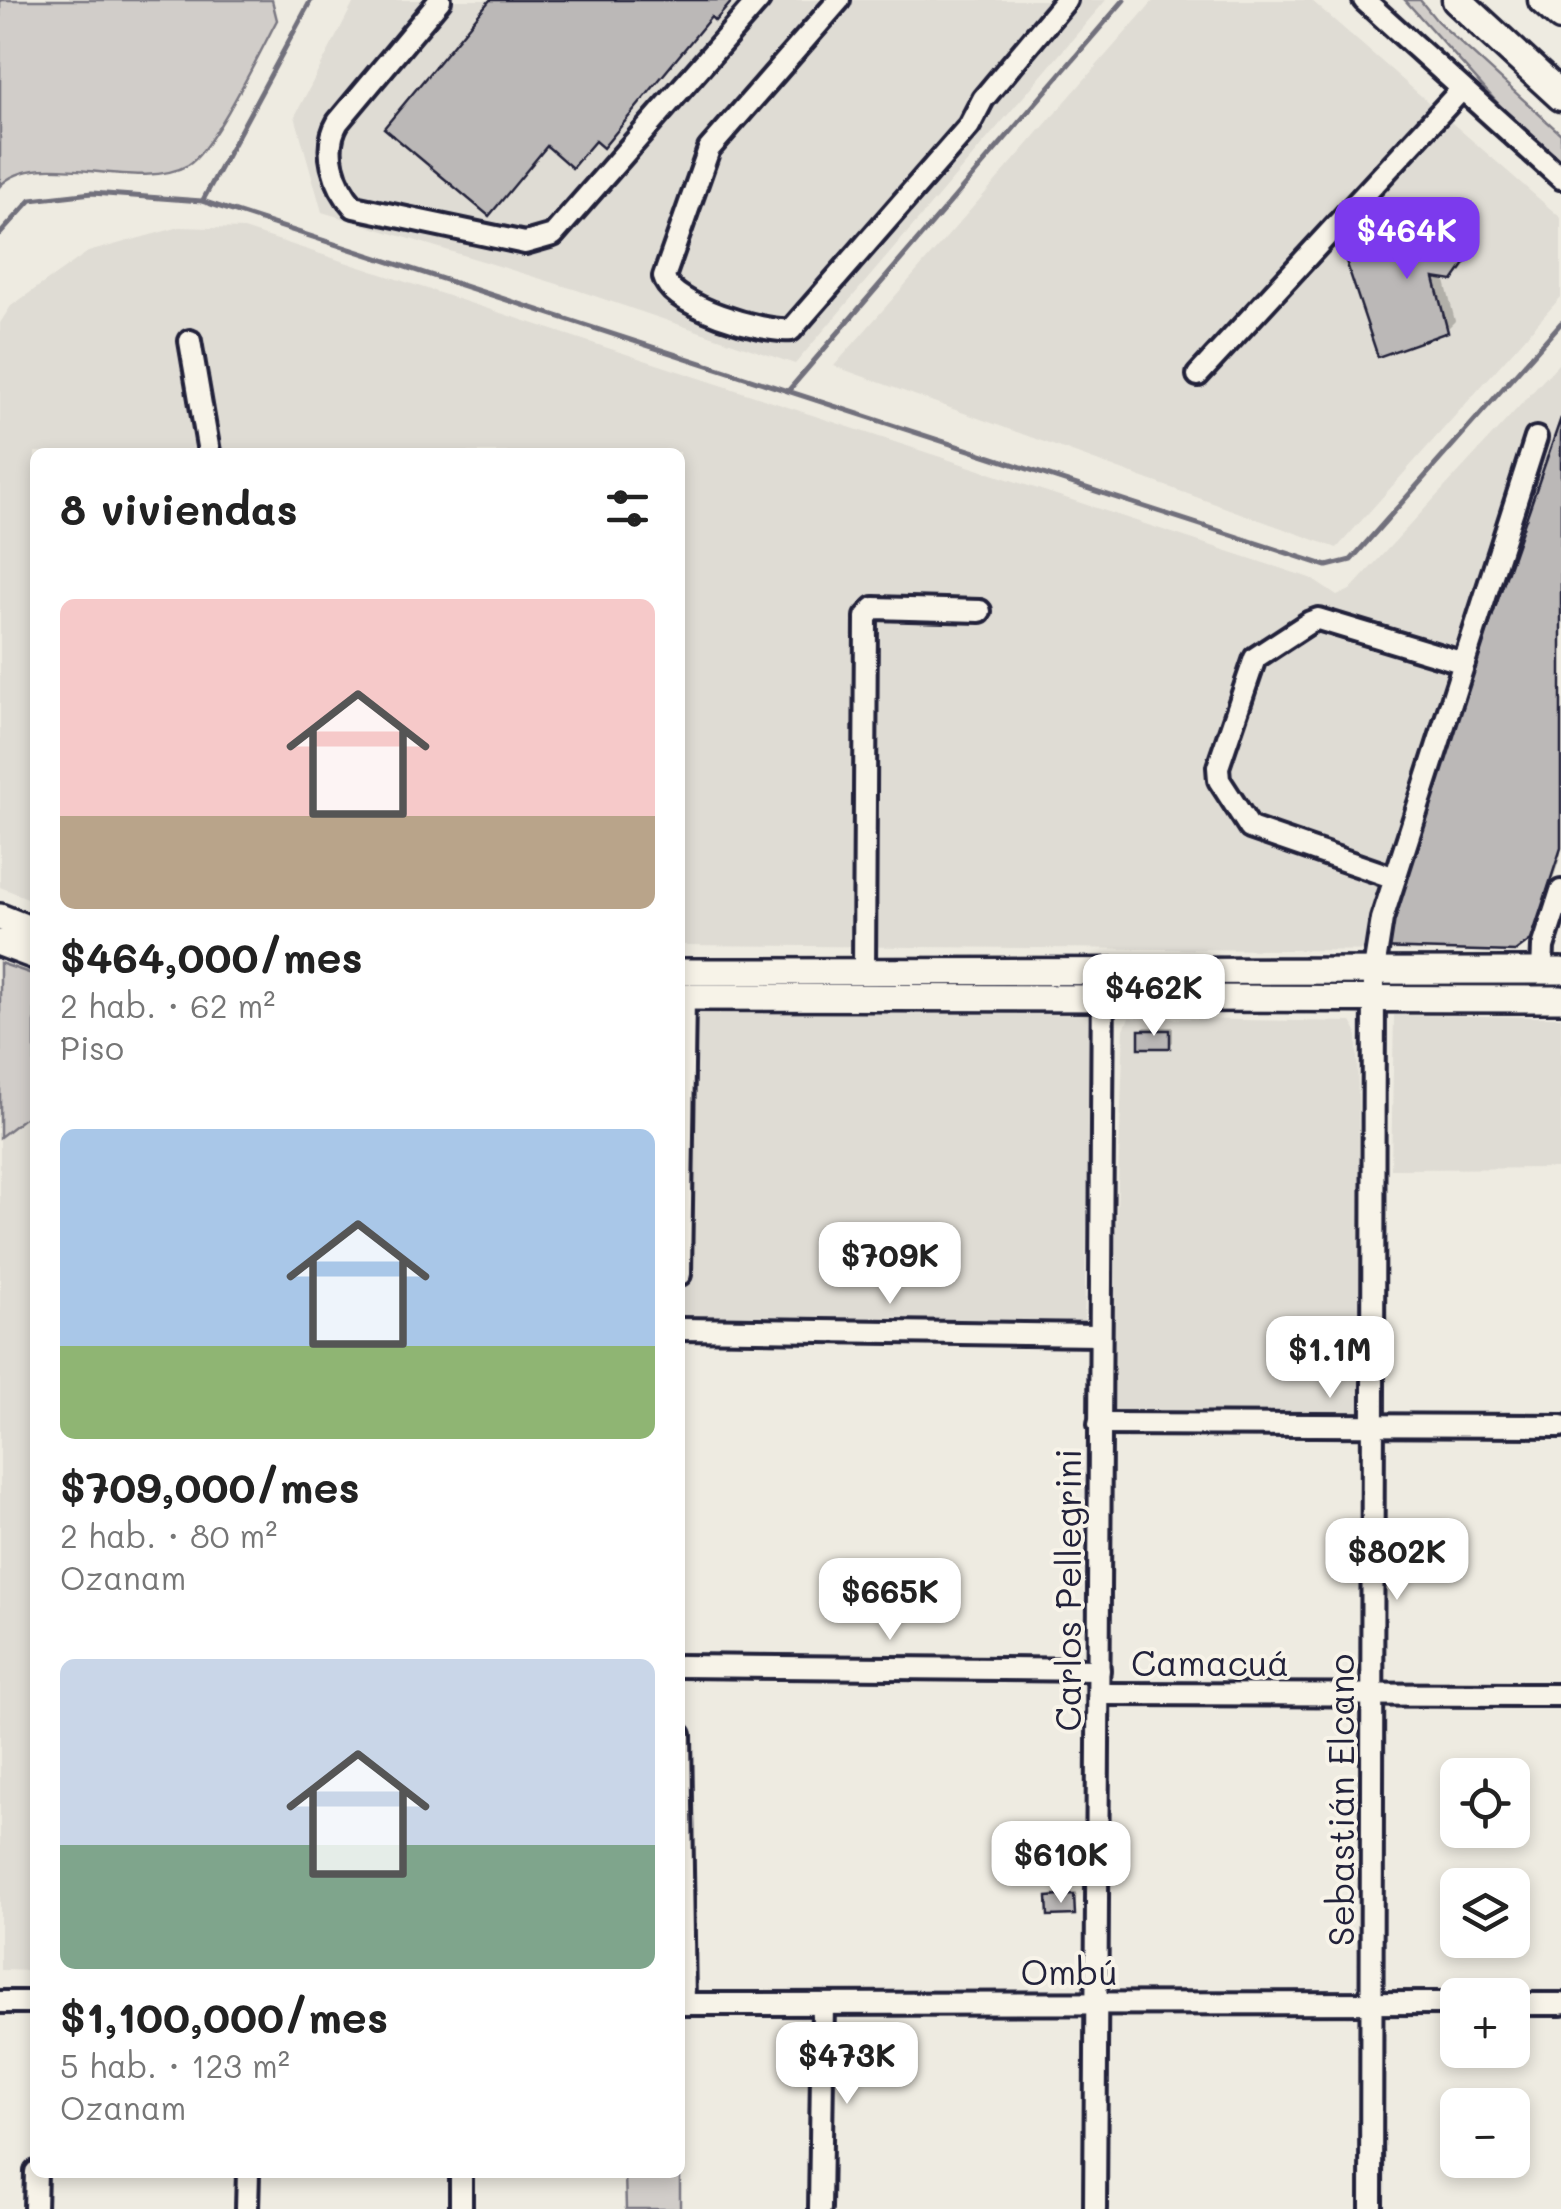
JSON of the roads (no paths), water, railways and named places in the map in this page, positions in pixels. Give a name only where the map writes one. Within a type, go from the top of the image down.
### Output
[{"type":"highway","points":[[1457,0],[1561,96]]},
{"type":"highway","points":[[1544,0],[1561,16]]},
{"type":"main road","points":[[0,917],[30,928]]},
{"type":"main road","points":[[0,943],[30,954]]},
{"type":"main road","points":[[685,988],[864,972],[1551,971]]},
{"type":"main road","points":[[685,988],[1102,998],[1561,998]]},
{"type":"street","points":[[440,0],[338,122],[332,133],[334,181],[354,207],[525,243],[553,235],[759,0]]},
{"type":"street","points":[[839,0],[708,149],[664,278],[687,304],[765,327],[790,330],[969,126],[983,99],[1066,0]]},
{"type":"street","points":[[1364,0],[1561,178]]},
{"type":"street","points":[[1198,374],[1462,89]]},
{"type":"street","points":[[190,340],[208,448]]},
{"type":"street","name":"Sebastián Elcano","points":[[1371,2209],[1374,2001],[1370,1694],[1376,1426],[1374,970],[1378,932],[1536,438]]},
{"type":"street","points":[[864,972],[866,618],[874,608],[980,610]]},
{"type":"street","points":[[1395,878],[1250,828],[1219,780],[1218,767],[1254,658],[1310,622],[1318,619],[1464,663]]},
{"type":"street","points":[[1551,971],[1543,947],[1561,891]]},
{"type":"street","name":"Carlos Pellegrini","points":[[1095,2209],[1102,972]]},
{"type":"street","points":[[685,1329],[1099,1335]]},
{"type":"street","points":[[1099,1424],[1561,1426]]},
{"type":"street","name":"Camacuá","points":[[685,1666],[1099,1670]]},
{"type":"street","name":"Camacuá","points":[[1099,1694],[1561,1695]]},
{"type":"street","points":[[0,2002],[30,2002]]},
{"type":"street","name":"Ombú","points":[[685,2004],[1440,2003]]},
{"type":"street","points":[[820,2209],[824,2004]]},
{"type":"street","points":[[1530,2004],[1561,2004]]},
{"type":"street","points":[[36,2178],[36,2209]]},
{"type":"street","points":[[247,2209],[248,2178]]},
{"type":"street","points":[[460,2209],[461,2178]]},
{"type":"waterway","points":[[203,200],[311,0]]},
{"type":"waterway","points":[[789,390],[1124,0]]},
{"type":"waterway","points":[[0,234],[31,200],[92,193],[202,201],[1327,566],[1351,560],[1561,323]]}]
